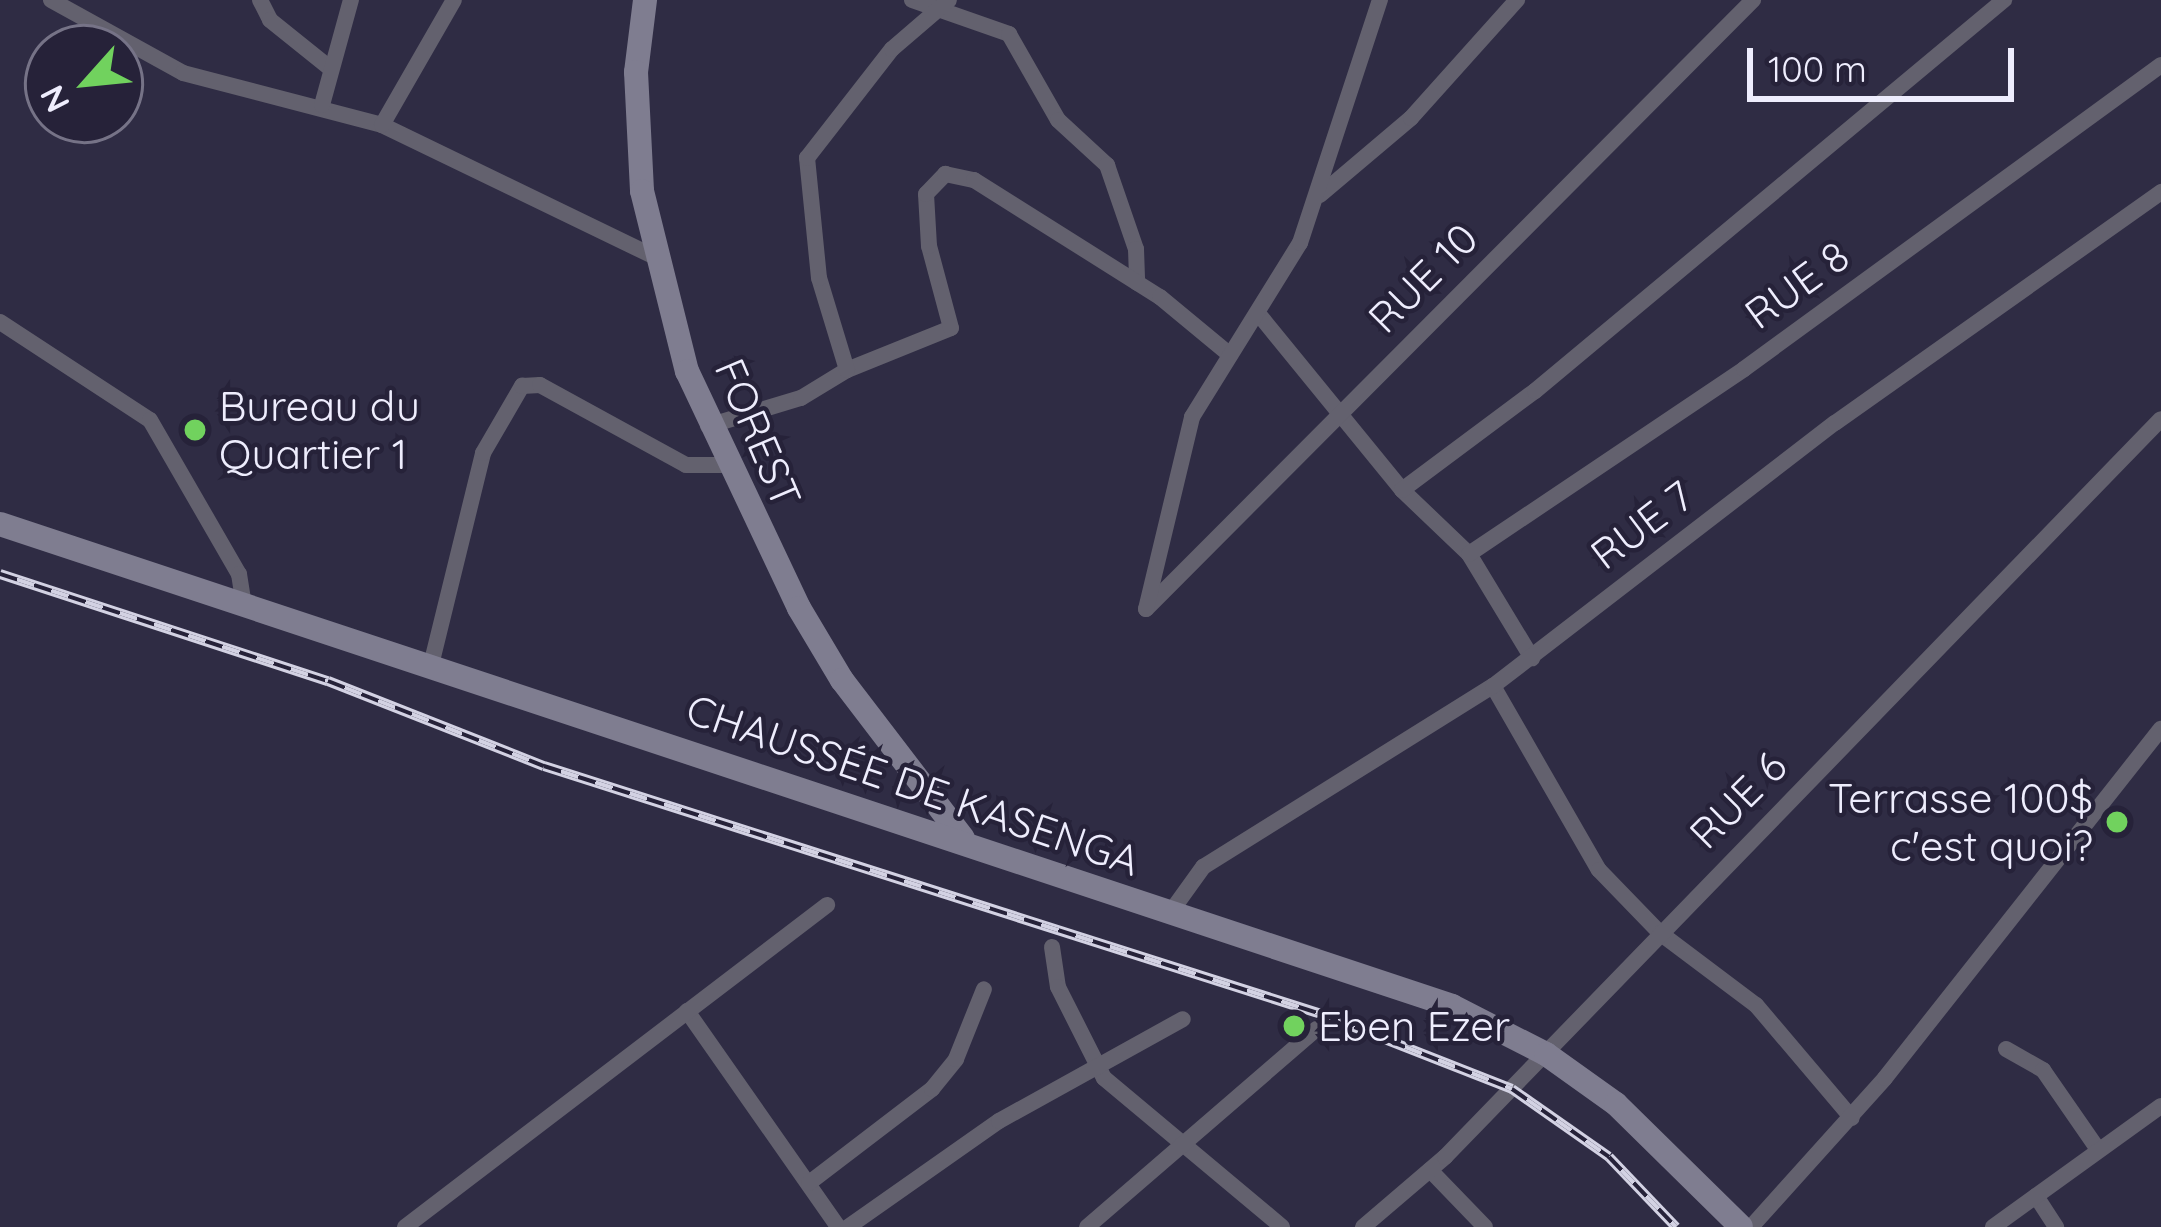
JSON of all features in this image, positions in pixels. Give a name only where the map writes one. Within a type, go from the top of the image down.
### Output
[{"type":"main road","name":"FOREST","points":[[645,0],[638,139],[655,257],[708,426],[842,680],[964,840]]},
{"type":"main road","name":"CHAUSSÉE DE KASENGA","points":[[0,524],[964,840],[1452,1006],[1546,1054],[1665,1145],[1741,1227]]},
{"type":"street","points":[[260,0],[271,20],[330,68]]},
{"type":"street","points":[[322,105],[351,0]]},
{"type":"street","points":[[382,125],[454,0]]},
{"type":"street","points":[[912,0],[948,4],[1009,34],[1058,119],[1107,165],[1136,249],[1137,283]]},
{"type":"street","points":[[708,426],[801,398],[847,370],[951,328],[929,246],[926,194],[945,174],[974,180],[1137,283],[1230,355],[1262,316],[1319,195],[1380,0]]},
{"type":"street","points":[[1319,195],[1411,118],[1517,0]]},
{"type":"street","name":"RUE 10","points":[[1230,355],[1192,417],[1146,609],[1337,411],[1753,0]]},
{"type":"street","points":[[1402,490],[1535,391],[2004,0]]},
{"type":"street","points":[[56,1],[183,73],[322,105],[382,125],[655,257]]},
{"type":"street","points":[[847,370],[819,278],[807,158],[892,49],[948,4]]},
{"type":"street","name":"RUE 8","points":[[1469,554],[1744,369],[2161,65]]},
{"type":"street","name":"RUE 7","points":[[1170,913],[1203,867],[1532,658],[1835,423],[2161,192]]},
{"type":"street","points":[[1262,316],[1402,490],[1469,554],[1532,658]]},
{"type":"street","points":[[0,322],[150,420],[239,574],[244,604]]},
{"type":"street","points":[[431,665],[483,453],[522,386],[540,385],[686,465],[725,465]]},
{"type":"street","name":"RUE 6","points":[[1364,1227],[1430,1170],[1546,1054],[2161,419]]},
{"type":"street","points":[[1492,686],[1576,841],[1660,933],[1756,1005],[1852,1118]]},
{"type":"street","points":[[1751,1227],[1852,1118],[2161,729]]},
{"type":"street","points":[[405,1227],[687,1011],[706,1005],[827,905]]},
{"type":"street","points":[[1052,947],[1058,987],[1099,1071],[1282,1227]]},
{"type":"street","points":[[809,1183],[932,1089],[956,1059],[984,989]]},
{"type":"street","points":[[687,1011],[838,1227]]},
{"type":"street","points":[[848,1227],[999,1121],[1099,1071],[1183,1019]]},
{"type":"street","points":[[1087,1227],[1180,1138],[1316,1029]]},
{"type":"street","points":[[2006,1049],[2043,1070],[2097,1148]]},
{"type":"street","points":[[1993,1227],[2161,1106]]},
{"type":"street","points":[[1430,1170],[1485,1227]]},
{"type":"street","points":[[2036,1196],[2056,1227]]},
{"type":"railway","points":[[0,574],[328,681],[544,766],[1321,1014],[1512,1089],[1609,1157],[1676,1227]]},
{"type":"place","name":"Bureau du Quartier 1","points":[[195,430]]},
{"type":"place","name":"Terrasse 100$ c'est quoi?","points":[[2117,822]]},
{"type":"place","name":"Eben Ezer","points":[[1294,1026]]}]
